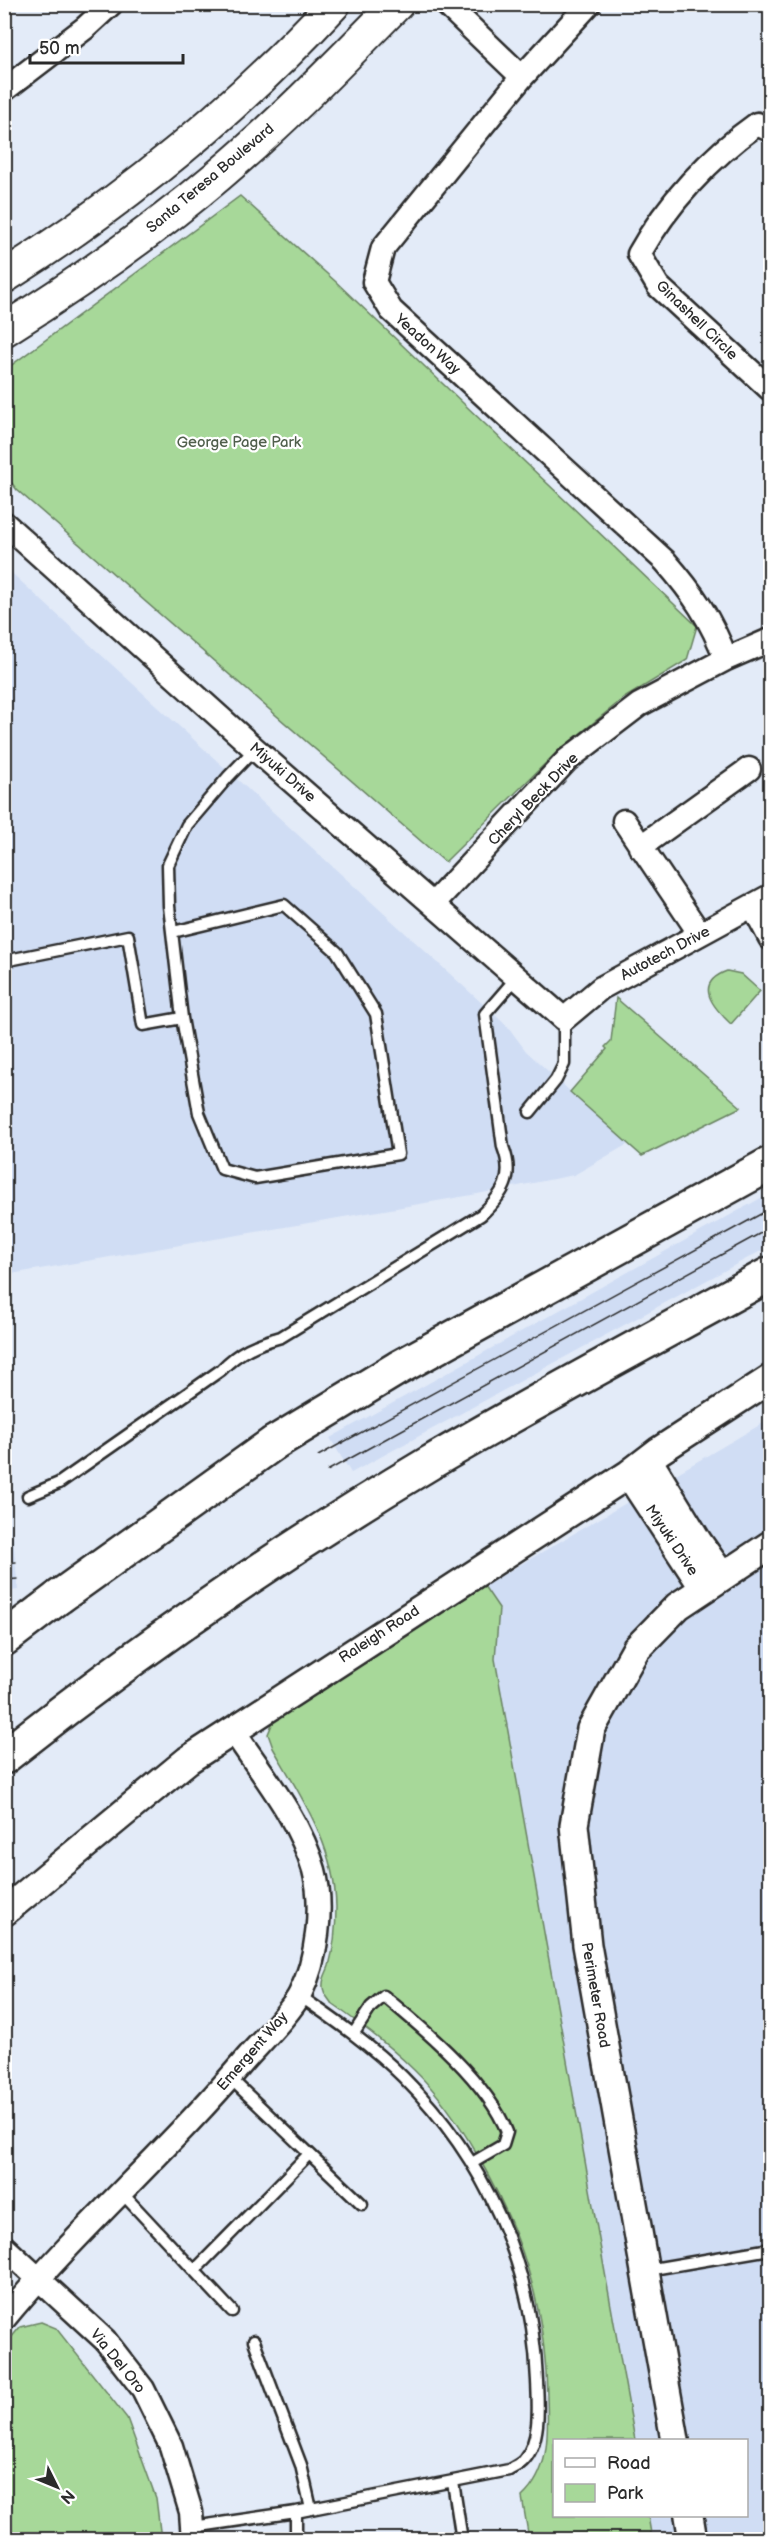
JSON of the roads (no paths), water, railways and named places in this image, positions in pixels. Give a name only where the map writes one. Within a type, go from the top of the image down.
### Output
[{"type":"highway","points":[[4,1639],[58,1597],[274,1443],[398,1368],[771,1164]]},
{"type":"highway","points":[[4,1757],[75,1701],[185,1621],[302,1542],[428,1464],[771,1274]]},
{"type":"main road","points":[[4,277],[37,257],[153,171],[268,71],[334,4]]},
{"type":"main road","name":"Santa Teresa Boulevard","points":[[4,330],[75,284],[219,175],[303,100],[398,4]]},
{"type":"street","points":[[4,90],[85,28],[111,4]]},
{"type":"street","points":[[446,4],[522,77]]},
{"type":"street","name":"Yeadon Way","points":[[589,4],[522,77],[383,248],[374,282],[391,310],[665,561],[694,594],[718,636],[726,658]]},
{"type":"street","name":"Ginashell Circle","points":[[771,130],[757,124],[729,144],[657,222],[639,254],[658,286],[771,389]]},
{"type":"street","name":"Miyuki Drive","points":[[4,523],[255,749],[564,1018]]},
{"type":"street","name":"Cheryl Beck Drive","points":[[434,903],[567,760],[639,705],[726,658],[771,640]]},
{"type":"street","points":[[640,847],[749,769]]},
{"type":"street","points":[[624,821],[700,934]]},
{"type":"street","points":[[762,901],[771,939]]},
{"type":"street","name":"Autotech Drive","points":[[564,1018],[601,988],[762,901]]},
{"type":"street","name":"Raleigh Road","points":[[4,1912],[188,1760],[232,1729],[771,1379]]},
{"type":"street","name":"Miyuki Drive","points":[[638,1467],[713,1582],[771,1545]]},
{"type":"street","name":"Perimeter Road","points":[[675,2439],[587,1945],[574,1824],[591,1729],[636,1649],[678,1606],[713,1582]]},
{"type":"street","name":"Emergent Way","points":[[4,2319],[230,2078],[300,1996],[309,1970],[320,1919],[314,1870],[290,1813],[232,1729]]},
{"type":"street","name":"Via Del Oro","points":[[4,2247],[105,2340],[143,2389],[171,2446],[193,2533]]},
{"type":"street","points":[[689,2517],[693,2540]]},
{"type":"lane","points":[[173,932],[284,905],[336,952],[376,1014],[398,1154],[255,1178],[222,1169],[199,1113],[182,1018],[169,906],[168,865],[187,825],[255,749]]},
{"type":"lane","points":[[4,961],[128,936],[143,1025],[182,1018]]},
{"type":"lane","points":[[28,1496],[59,1483],[221,1370],[247,1348],[281,1337],[481,1215],[500,1197],[507,1179],[509,1161],[503,1147],[485,1014],[517,977]]},
{"type":"lane","points":[[530,1112],[556,1080],[564,1064],[564,1018]]},
{"type":"lane","points":[[193,2533],[509,2470],[523,2462],[536,2434],[535,2335],[524,2283],[506,2231],[484,2182],[440,2117],[403,2076],[354,2033],[300,1996]]},
{"type":"lane","points":[[354,2033],[371,2007],[384,1996],[433,2037],[460,2065],[490,2104],[507,2132],[503,2145],[472,2163]]},
{"type":"lane","points":[[230,2078],[362,2204]]},
{"type":"lane","points":[[195,2270],[309,2154]]},
{"type":"lane","points":[[122,2192],[232,2311]]},
{"type":"lane","points":[[645,2271],[771,2249]]},
{"type":"lane","points":[[254,2341],[301,2465],[311,2509]]},
{"type":"lane","points":[[453,2482],[462,2540]]},
{"type":"lane","points":[[296,2512],[296,2540]]},
{"type":"tram line","points":[[318,1456],[770,1209]]},
{"type":"tram line","points":[[327,1471],[770,1228]]},
{"type":"tram line","points":[[4,1563],[16,1562]]},
{"type":"tram line","points":[[4,1580],[18,1579]]},
{"type":"park label","name":"George Page Park","points":[[239,442]]}]
